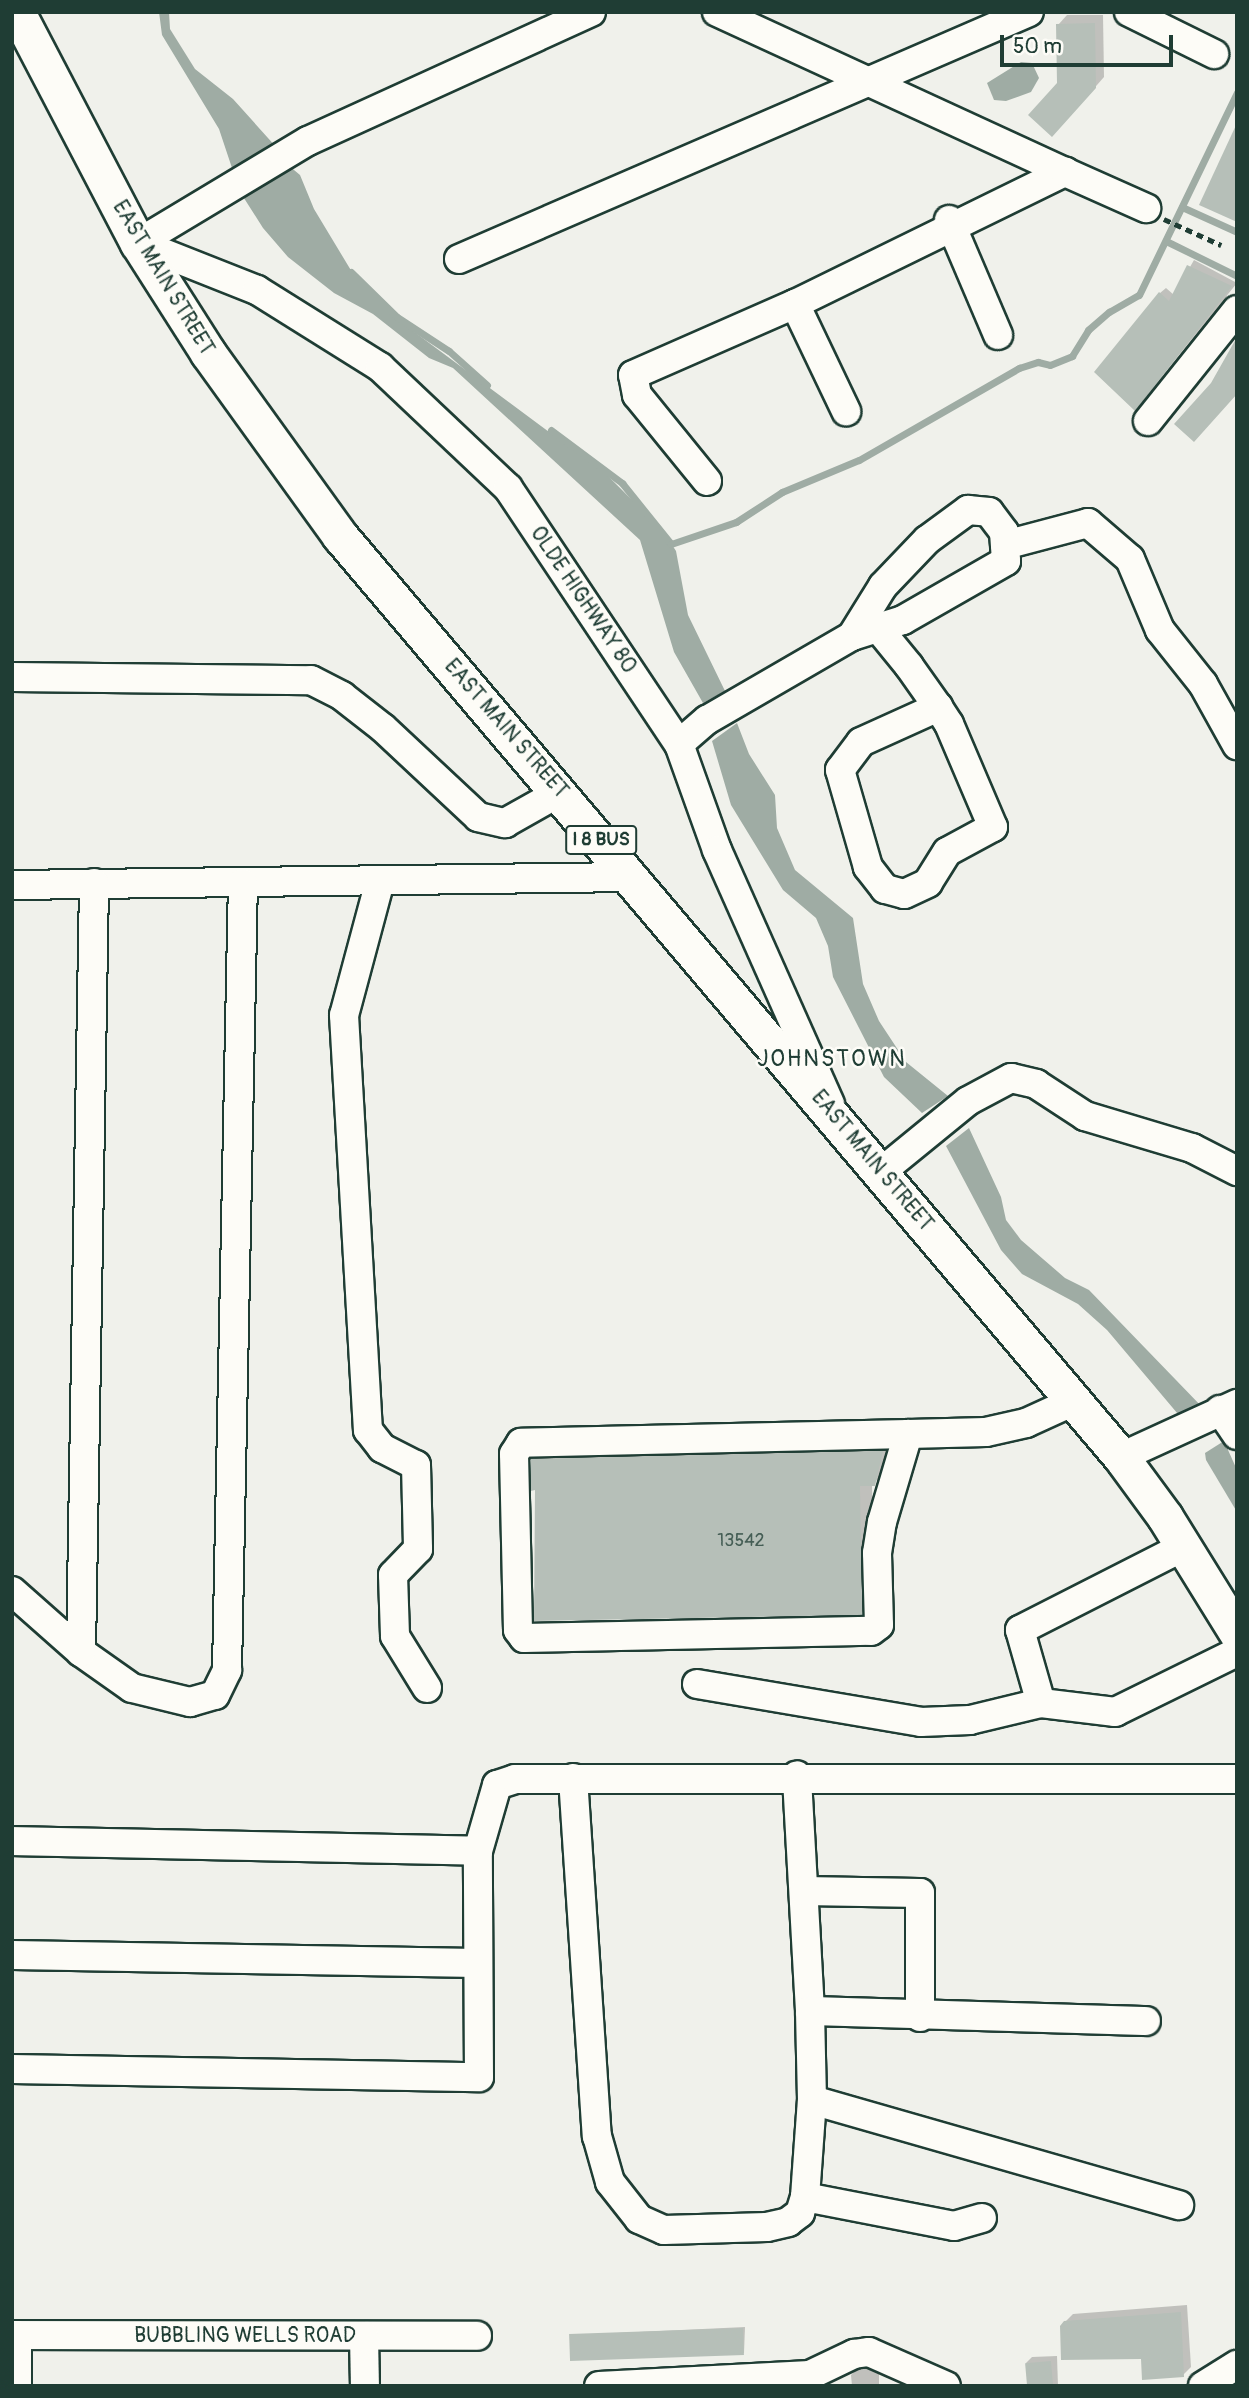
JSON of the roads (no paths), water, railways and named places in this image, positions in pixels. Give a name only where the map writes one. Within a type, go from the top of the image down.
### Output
[{"type":"main road","name":"EAST MAIN STREET","points":[[17,12],[138,243],[208,354],[340,536],[633,877],[1121,1457],[1183,1547],[1237,1633]]},
{"type":"street","points":[[138,243],[314,139],[591,12]]},
{"type":"street","points":[[717,12],[1151,212]]},
{"type":"street","points":[[459,259],[1029,12]]},
{"type":"street","points":[[1129,12],[1214,54]]},
{"type":"street","points":[[707,481],[637,395],[633,376],[795,304],[951,225],[1066,172]]},
{"type":"street","points":[[951,225],[998,335]]},
{"type":"street","name":"OLDE HIGHWAY 80","points":[[138,243],[257,289],[380,367],[508,488],[679,744],[717,850],[838,1123]]},
{"type":"street","points":[[795,304],[846,411]]},
{"type":"street","points":[[1148,421],[1237,310]]},
{"type":"street","points":[[679,744],[718,713],[865,632],[972,583],[1006,561],[1004,532],[989,512],[968,510],[927,540],[883,586],[865,632]]},
{"type":"street","points":[[1005,545],[1088,523],[1130,559],[1160,630],[1203,684],[1237,745]]},
{"type":"street","points":[[865,632],[938,708],[993,827],[947,852],[928,883],[904,894],[885,889],[868,867],[840,770],[860,742],[938,708]]},
{"type":"street","points":[[12,677],[311,680],[342,696],[383,728],[478,817],[505,823],[559,792]]},
{"type":"street","points":[[12,884],[633,877]]},
{"type":"street","points":[[380,881],[344,1015],[368,1430],[382,1448],[416,1465],[418,1549],[393,1575],[396,1636],[427,1688]]},
{"type":"street","points":[[81,1652],[94,883]]},
{"type":"street","points":[[12,1591],[81,1652],[132,1688],[190,1702],[215,1695],[227,1670],[243,883]]},
{"type":"street","points":[[881,1172],[968,1101],[1010,1078],[1036,1084],[1085,1116],[1192,1148],[1237,1171]]},
{"type":"street","points":[[908,1434],[882,1522],[877,1553],[879,1625],[871,1631],[524,1638],[518,1630],[514,1454],[520,1443],[986,1432],[1026,1423],[1074,1401]]},
{"type":"street","points":[[1121,1457],[1228,1407],[1237,1435]]},
{"type":"street","points":[[1041,1703],[1020,1630],[1183,1547]]},
{"type":"street","points":[[697,1685],[921,1722],[970,1720],[1041,1703],[1115,1712],[1237,1652]]},
{"type":"street","points":[[573,1778],[597,2136],[610,2182],[639,2220],[664,2230],[767,2227],[794,2218],[805,2197],[812,2100],[810,2011],[797,1775]]},
{"type":"street","points":[[12,2069],[480,2077],[478,1851],[497,1785],[515,1779],[797,1775],[1237,1779]]},
{"type":"street","points":[[12,1841],[478,1851]]},
{"type":"street","points":[[804,1891],[919,1894],[920,2017]]},
{"type":"street","points":[[12,1955],[477,1963]]},
{"type":"street","points":[[810,2011],[920,2017],[1146,2021]]},
{"type":"street","points":[[812,2100],[1179,2205]]},
{"type":"street","points":[[805,2197],[954,2226],[982,2218]]},
{"type":"street","points":[[15,2335],[17,2386]]},
{"type":"street","name":"BUBBLING WELLS ROAD","points":[[15,2335],[477,2336]]},
{"type":"street","points":[[364,2336],[365,2386]]},
{"type":"street","points":[[599,2386],[685,2384],[810,2375],[853,2354],[869,2352],[946,2386]]},
{"type":"street","points":[[1203,2386],[1237,2364]]},
{"type":"waterway","points":[[551,430],[622,483],[671,544],[736,522],[782,492],[859,460],[1019,368],[1038,362],[1050,365],[1072,356],[1088,330],[1109,312],[1139,295],[1237,92]]},
{"type":"waterway","points":[[1182,207],[1237,232]]},
{"type":"waterway","points":[[1166,241],[1237,276]]},
{"type":"waterway","points":[[351,272],[397,317],[449,351],[487,385]]},
{"type":"district","name":"JOHNSTOWN","points":[[832,1059]]}]
